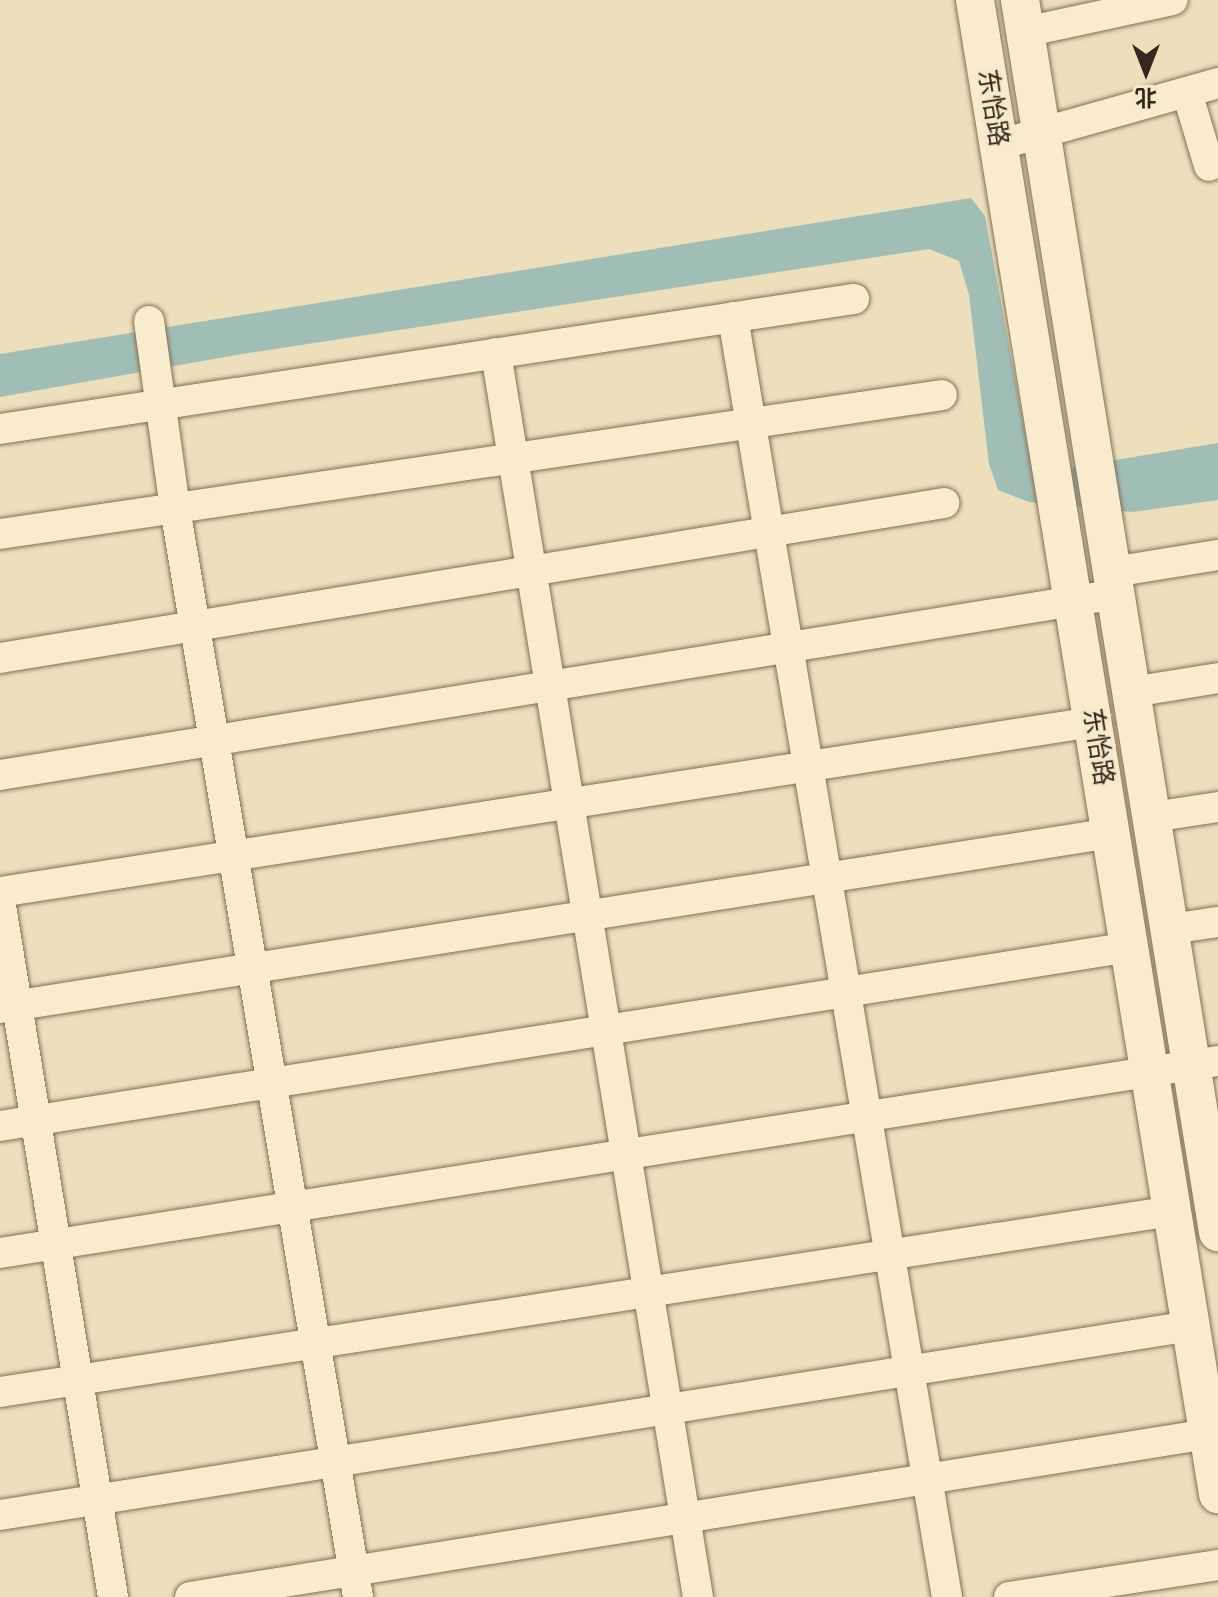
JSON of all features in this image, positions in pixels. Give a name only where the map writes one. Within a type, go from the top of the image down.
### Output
[{"type":"street","name":"东怡路","points":[[975,0],[1218,1494]]},
{"type":"street","points":[[1022,16],[1173,0]]},
{"type":"street","name":"东怡路","points":[[1022,16],[1170,929],[1205,1063],[1217,1214]]},
{"type":"street","points":[[998,145],[1218,83]]},
{"type":"street","points":[[1187,92],[1209,166]]},
{"type":"street","points":[[0,429],[158,392],[496,353],[854,299]]},
{"type":"street","points":[[733,317],[947,1597]]},
{"type":"street","points":[[149,321],[194,626],[355,1584]]},
{"type":"street","points":[[496,353],[698,1597]]},
{"type":"street","points":[[0,534],[942,395]]},
{"type":"street","points":[[0,658],[944,503]]},
{"type":"street","points":[[0,775],[1073,602],[1113,569],[1218,555]]},
{"type":"street","points":[[1132,692],[1218,678]]},
{"type":"street","points":[[0,892],[1093,722]]},
{"type":"street","points":[[1152,817],[1218,807]]},
{"type":"street","points":[[8,1007],[1111,833]]},
{"type":"street","points":[[0,900],[8,1007],[36,1121],[113,1597]]},
{"type":"street","points":[[1170,929],[1218,922]]},
{"type":"street","points":[[0,1126],[1130,947]]},
{"type":"street","points":[[0,1253],[1205,1063]]},
{"type":"street","points":[[0,1392],[1172,1211]]},
{"type":"street","points":[[0,1515],[1191,1326]]},
{"type":"street","points":[[190,1597],[355,1584],[685,1518],[1208,1434]]},
{"type":"street","points":[[1009,1597],[1218,1565]]},
{"type":"water","points":[[971,198],[985,216],[1030,459],[1067,468],[1218,443],[1218,500],[1133,512],[1029,502],[998,490],[989,464],[969,295],[959,261],[929,249],[242,354],[0,397],[0,354]]}]
